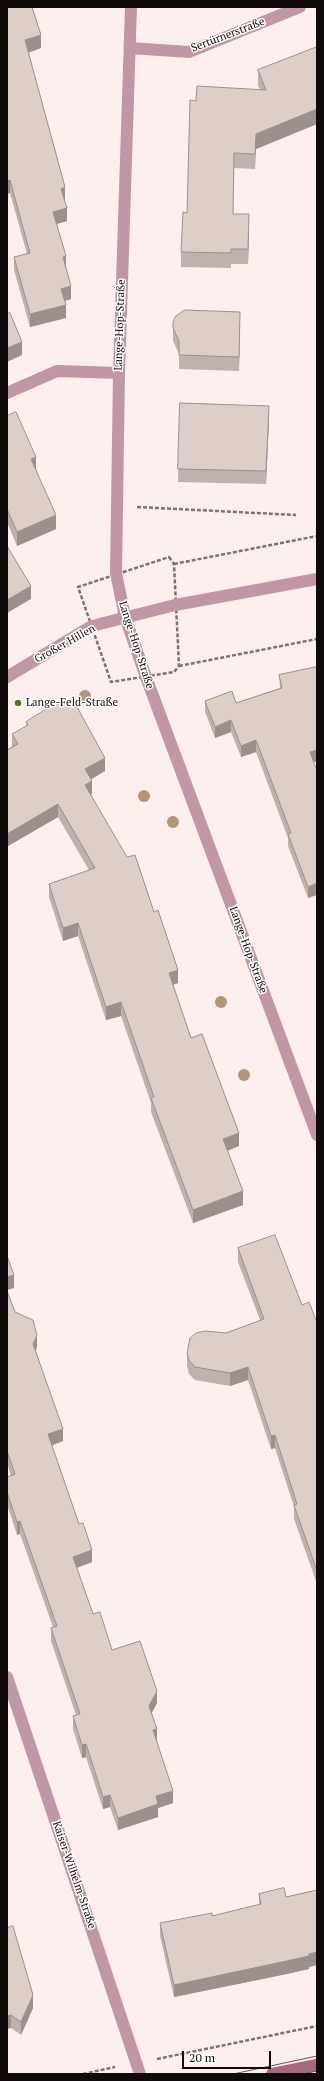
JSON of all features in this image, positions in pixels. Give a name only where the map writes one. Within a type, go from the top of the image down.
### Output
[{"type":"main road","points":[[272,2074],[317,2065]]},
{"type":"street","name":"Lange-Hop-Straße","points":[[131,7],[119,373],[116,574],[125,617],[317,1135]]},
{"type":"street","name":"Sertürnerstraße","points":[[130,48],[189,52],[300,7]]},
{"type":"street","points":[[7,392],[57,371],[119,373]]},
{"type":"street","points":[[125,617],[175,605],[317,579]]},
{"type":"street","name":"Großer Hillen","points":[[7,676],[92,626],[125,617]]},
{"type":"street","name":"Kaiser-Wilhelm-Straße","points":[[7,1677],[139,2068]]},
{"type":"path","points":[[117,506],[296,516]]},
{"type":"path","points":[[174,564],[317,536]]},
{"type":"path","points":[[179,666],[317,639]]},
{"type":"path","points":[[83,2074],[139,2068],[317,2026]]},
{"type":"building","points":[[7,7],[32,7],[41,35],[25,40],[65,187],[61,189],[67,208],[53,212],[66,256],[63,257],[71,286],[61,289],[66,305],[30,314],[14,257],[30,253],[10,180],[7,181]]},
{"type":"building","points":[[317,47],[317,109],[256,134],[255,154],[234,153],[233,214],[249,214],[248,249],[231,249],[231,253],[181,252],[183,212],[187,213],[190,100],[196,101],[197,86],[266,90],[258,70]]},
{"type":"building","points":[[185,310],[240,312],[239,357],[179,355],[179,341],[173,328],[173,323],[175,317]]},
{"type":"building","points":[[10,313],[22,342],[7,348],[7,314]]},
{"type":"building","points":[[180,403],[269,406],[266,471],[178,469]]},
{"type":"building","points":[[16,412],[36,457],[31,459],[56,515],[17,532],[7,509],[7,416]]},
{"type":"building","points":[[7,546],[31,586],[7,600]]},
{"type":"building","points":[[317,667],[317,750],[310,752],[317,771],[317,883],[308,887],[288,834],[291,833],[256,740],[241,746],[231,720],[215,727],[205,701],[232,691],[236,703],[282,688],[279,675]]},
{"type":"building","points":[[55,704],[71,704],[77,707],[105,758],[85,769],[92,781],[85,785],[127,857],[135,855],[154,912],[158,910],[178,970],[169,973],[191,1038],[202,1034],[239,1133],[223,1139],[243,1191],[193,1210],[151,1098],[154,1097],[121,1002],[106,1007],[78,923],[63,928],[49,884],[95,868],[58,804],[7,834],[7,750],[18,744],[12,734],[28,725],[26,722]]},
{"type":"building","points":[[275,1235],[302,1305],[309,1302],[317,1323],[317,1568],[294,1505],[297,1504],[275,1435],[271,1436],[248,1367],[230,1373],[195,1367],[189,1360],[187,1353],[190,1338],[196,1333],[205,1331],[226,1333],[264,1319],[238,1248]]},
{"type":"building","points":[[7,1256],[14,1275],[7,1277]]},
{"type":"building","points":[[7,1291],[15,1312],[33,1320],[37,1335],[33,1344],[63,1429],[48,1434],[79,1524],[83,1523],[92,1550],[73,1557],[93,1614],[100,1612],[112,1650],[140,1641],[157,1691],[149,1706],[157,1729],[153,1730],[173,1791],[156,1796],[158,1804],[118,1818],[110,1795],[103,1797],[86,1744],[82,1745],[73,1716],[80,1714],[51,1628],[57,1626],[20,1521],[17,1522],[7,1492],[7,1477],[15,1474],[7,1451]]},
{"type":"building","points":[[284,1888],[286,1897],[317,1890],[317,1952],[309,1954],[309,1956],[174,1985],[160,1923],[212,1913],[212,1916],[261,1904],[259,1894]]},
{"type":"building","points":[[13,1926],[33,1995],[21,2022],[11,2015],[7,2016],[7,1928]]},
{"type":"tram line","points":[[233,2074],[317,2056]]},
{"type":"tram line","points":[[303,2074],[317,2071]]},
{"type":"place","name":"Lange-Feld-Straße","points":[[18,703]]}]
